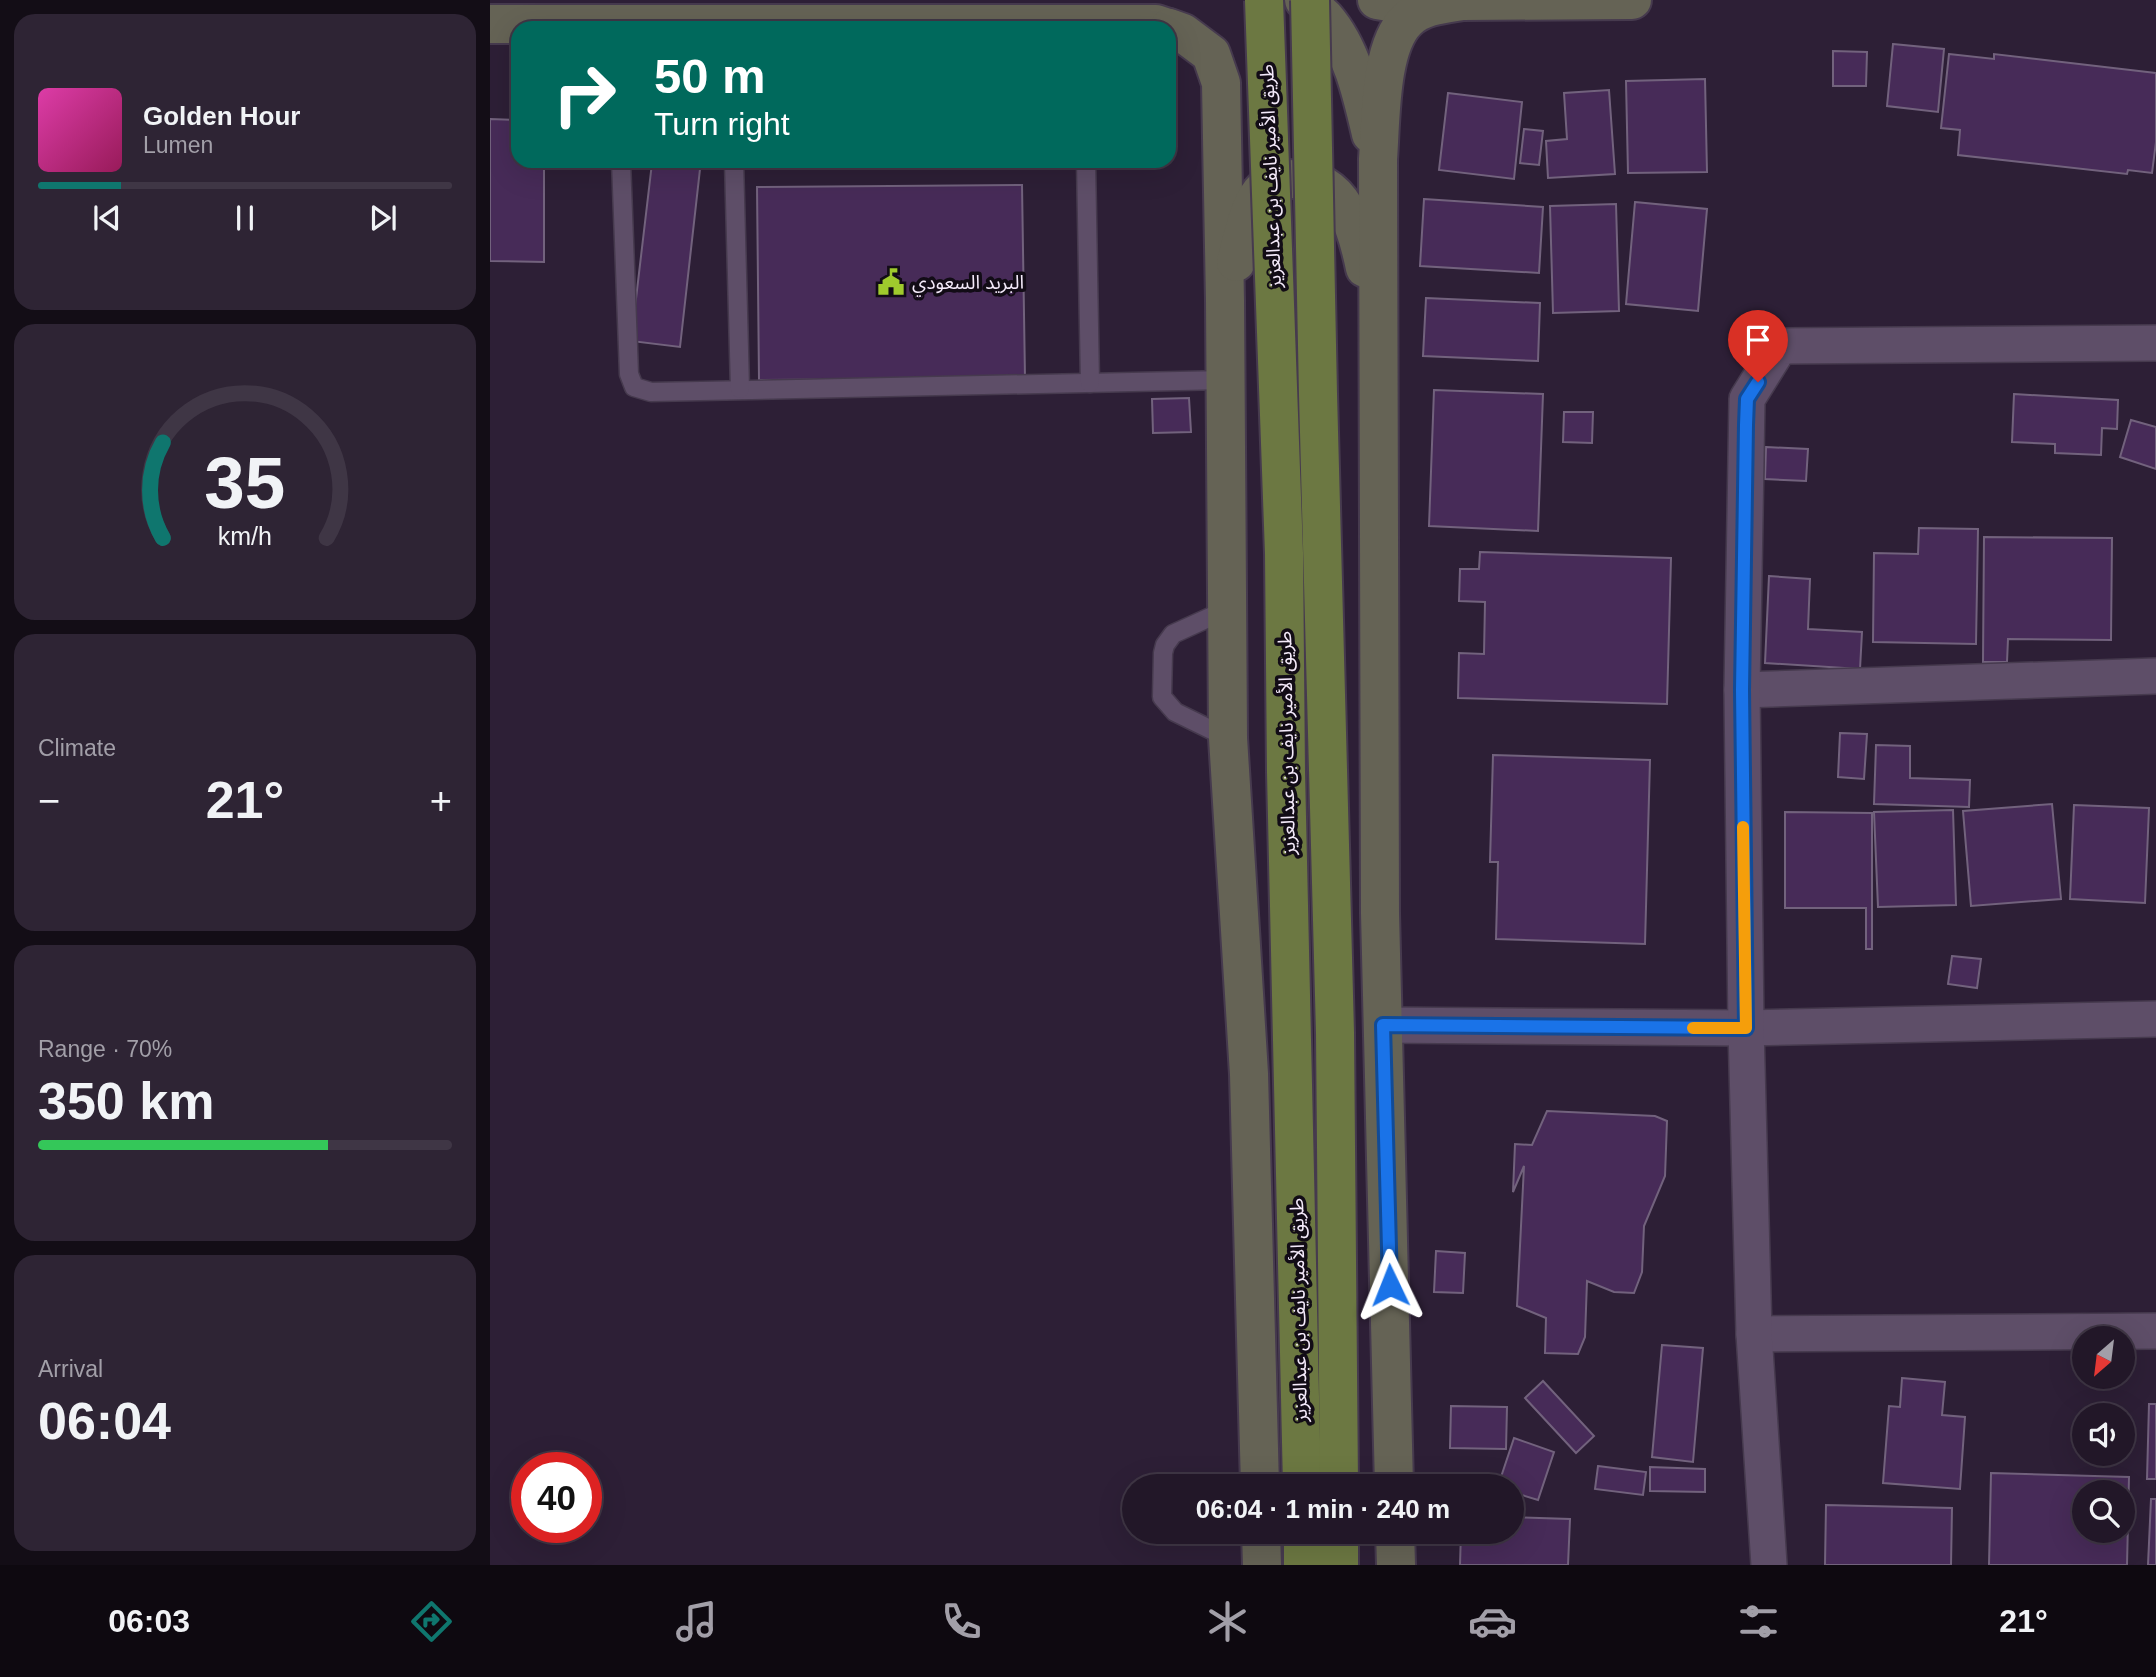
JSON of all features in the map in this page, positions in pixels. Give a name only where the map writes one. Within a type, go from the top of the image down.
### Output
[{"type":"main road","name":"طريق الأمير نايف بن عبدالعزيز","points":[[1264,0],[1284,554],[1301,1474]]},
{"type":"main road","name":"طريق الأمير نايف بن عبدالعزيز","points":[[1307,0],[1335,1033],[1339,1474]]},
{"type":"main road","points":[[1303,1544],[1303,1565]]},
{"type":"main road","points":[[1339,1544],[1339,1565]]},
{"type":"street","points":[[1307,0],[1326,19],[1346,53],[1363,98],[1378,159]]},
{"type":"street","points":[[1377,0],[1425,8],[1462,1],[1632,0]]},
{"type":"street","points":[[1394,1474],[1380,913],[1378,159],[1387,55],[1395,36],[1407,19],[1425,8]]},
{"type":"street","points":[[490,24],[511,24]]},
{"type":"street","points":[[1176,30],[1211,54],[1221,83],[1228,738],[1249,1074],[1260,1474]]},
{"type":"street","points":[[1225,301],[1255,202],[1263,190],[1275,182],[1307,180],[1328,188],[1340,199],[1347,212],[1358,236],[1378,324]]},
{"type":"street","points":[[1769,1565],[1754,1334],[1746,1028],[1742,690],[1747,399],[1780,346],[2156,343]]},
{"type":"street","points":[[1742,690],[2156,676]]},
{"type":"street","points":[[1383,1025],[1746,1028],[2156,1019]]},
{"type":"street","points":[[1754,1334],[2156,1331]]},
{"type":"street","points":[[1261,1544],[1262,1565]]},
{"type":"street","points":[[1395,1544],[1396,1565]]},
{"type":"lane","points":[[621,168],[629,374],[634,387],[651,392],[1226,380]]},
{"type":"lane","points":[[734,168],[740,389]]},
{"type":"lane","points":[[1086,168],[1090,383]]},
{"type":"lane","points":[[1228,610],[1173,634],[1163,653],[1162,686],[1162,697],[1175,712],[1228,738]]},
{"type":"building","points":[[1893,44],[1944,49],[1938,112],[1887,106]]},
{"type":"building","points":[[1833,51],[1867,52],[1866,86],[1833,86]]},
{"type":"building","points":[[1949,54],[1994,59],[1994,54],[2156,73],[2156,142],[2152,173],[2128,170],[2127,174],[1958,155],[1960,130],[1941,128]]},
{"type":"building","points":[[1705,79],[1707,172],[1628,173],[1626,81]]},
{"type":"building","points":[[1609,90],[1615,174],[1548,178],[1546,141],[1567,139],[1564,93]]},
{"type":"building","points":[[1448,93],[1522,102],[1514,179],[1439,170]]},
{"type":"building","points":[[490,119],[511,120],[511,168],[544,168],[544,262],[490,261]]},
{"type":"building","points":[[1524,129],[1543,131],[1539,165],[1520,163]]},
{"type":"building","points":[[651,168],[700,169],[680,347],[631,341]]},
{"type":"building","name":"البريد السعودي","points":[[1022,185],[1025,378],[759,380],[757,187]]},
{"type":"building","points":[[1424,199],[1543,207],[1539,273],[1420,266]]},
{"type":"building","points":[[1635,202],[1707,209],[1698,311],[1626,304]]},
{"type":"building","points":[[1616,204],[1619,311],[1553,313],[1550,206]]},
{"type":"building","points":[[1426,298],[1540,303],[1538,361],[1423,356]]},
{"type":"building","points":[[1434,390],[1543,394],[1538,531],[1429,526]]},
{"type":"building","points":[[2014,394],[2118,400],[2117,429],[2102,428],[2101,455],[2055,453],[2055,444],[2012,442]]},
{"type":"building","points":[[1189,398],[1191,432],[1153,433],[1152,399]]},
{"type":"building","points":[[1564,412],[1593,412],[1592,443],[1563,442]]},
{"type":"building","points":[[2131,420],[2156,427],[2156,469],[2120,457]]},
{"type":"building","points":[[1766,447],[1808,449],[1806,481],[1765,479]]},
{"type":"building","points":[[1919,528],[1978,529],[1976,644],[1873,642],[1874,553],[1918,554]]},
{"type":"building","points":[[1984,537],[2112,538],[2111,640],[2008,639],[2007,662],[1983,662]]},
{"type":"building","points":[[1480,552],[1671,558],[1667,704],[1458,698],[1459,653],[1484,654],[1485,602],[1459,601],[1460,569],[1479,569]]},
{"type":"building","points":[[1769,576],[1810,579],[1808,629],[1862,632],[1860,669],[1765,663]]},
{"type":"building","points":[[1840,733],[1867,734],[1864,779],[1838,777]]},
{"type":"building","points":[[1876,745],[1910,746],[1910,778],[1970,780],[1969,807],[1874,804]]},
{"type":"building","points":[[1493,755],[1650,760],[1645,944],[1496,939],[1498,862],[1490,862]]},
{"type":"building","points":[[2052,804],[2061,899],[1971,906],[1963,811]]},
{"type":"building","points":[[2074,805],[2149,808],[2145,903],[2070,899]]},
{"type":"building","points":[[1953,810],[1956,905],[1878,907],[1874,812]]},
{"type":"building","points":[[1785,812],[1872,813],[1872,949],[1866,949],[1866,908],[1785,908]]},
{"type":"building","points":[[1952,956],[1981,959],[1977,988],[1948,984]]},
{"type":"building","points":[[1547,1111],[1655,1116],[1667,1121],[1665,1176],[1644,1226],[1642,1272],[1634,1293],[1614,1292],[1587,1281],[1585,1337],[1578,1354],[1545,1353],[1546,1318],[1517,1306],[1524,1166],[1513,1192],[1515,1144],[1532,1145]]},
{"type":"building","points":[[1436,1251],[1465,1253],[1463,1293],[1434,1292]]},
{"type":"building","points":[[1662,1345],[1703,1348],[1693,1462],[1652,1457]]},
{"type":"building","points":[[1902,1378],[1945,1382],[1942,1415],[1965,1417],[1960,1489],[1883,1483],[1889,1406],[1900,1407]]},
{"type":"building","points":[[1543,1381],[1594,1436],[1576,1453],[1525,1398]]},
{"type":"building","points":[[2149,1404],[2156,1404],[2156,1479],[2147,1479]]},
{"type":"building","points":[[1451,1406],[1507,1407],[1506,1449],[1450,1448]]},
{"type":"building","points":[[1514,1438],[1554,1452],[1538,1500],[1524,1496],[1524,1474],[1502,1474]]},
{"type":"building","points":[[1598,1466],[1646,1472],[1643,1495],[1595,1489]]},
{"type":"building","points":[[1650,1467],[1705,1469],[1705,1492],[1650,1491]]},
{"type":"building","points":[[1991,1473],[2129,1477],[2129,1480],[2072,1480],[2072,1543],[2128,1543],[2127,1565],[1989,1565]]},
{"type":"building","points":[[2151,1499],[2156,1499],[2156,1565],[2148,1565]]},
{"type":"building","points":[[1826,1505],[1952,1508],[1951,1565],[1825,1565]]},
{"type":"building","points":[[1524,1517],[1570,1519],[1568,1565],[1460,1565],[1461,1544],[1524,1544]]},
{"type":"slow traffic","points":[[1693,1028],[1746,1028],[1743,827]]},
{"type":"place","name":"البريد السعودي","points":[[891,282]]},
{"type":"route","points":[[1390,1285],[1383,1025],[1746,1028],[1742,690],[1746,425],[1747,399],[1758,382]]}]
